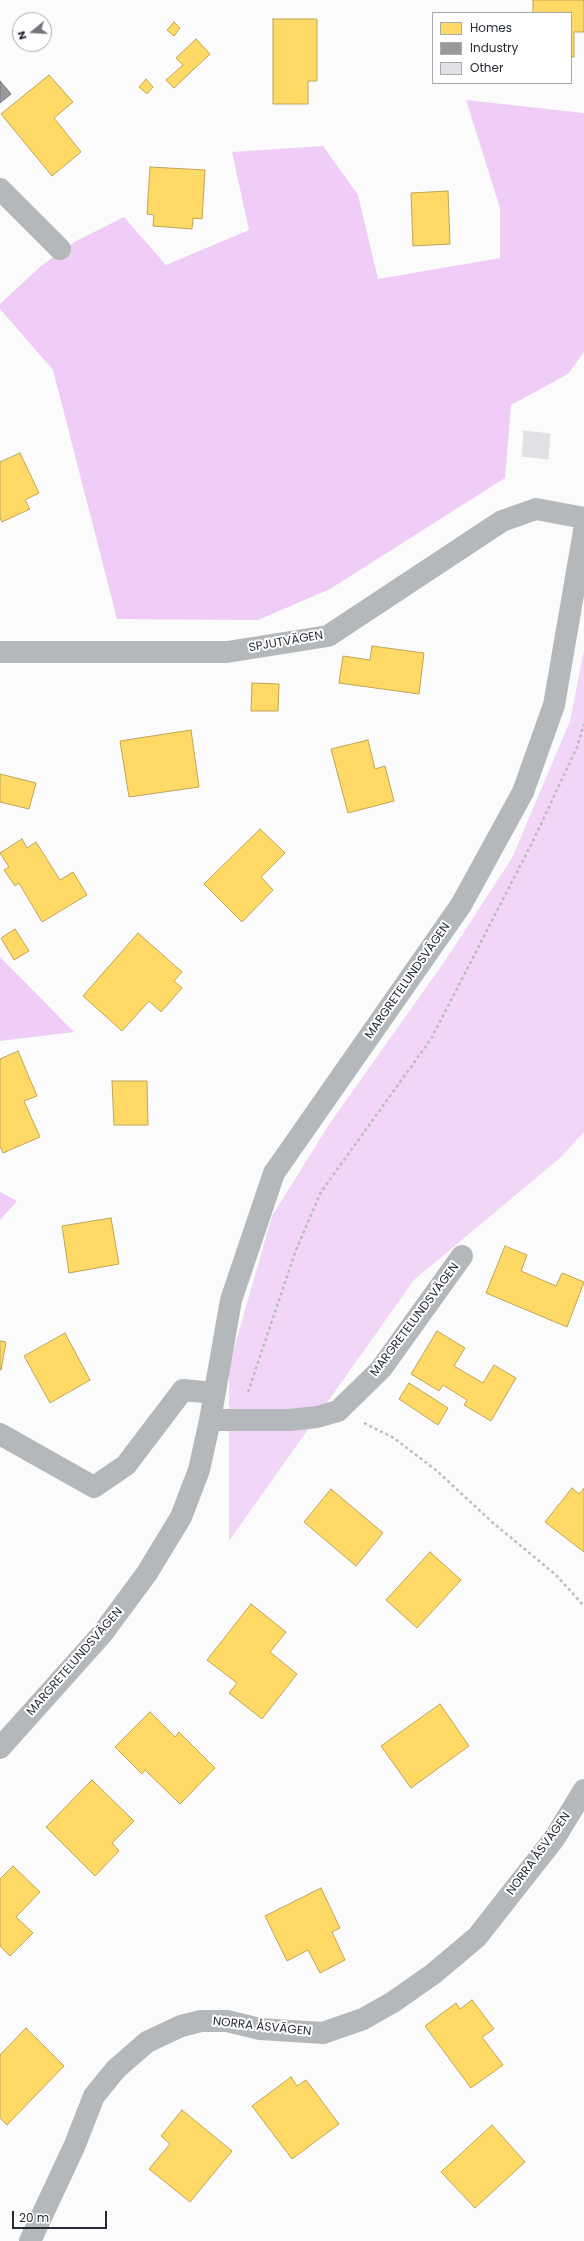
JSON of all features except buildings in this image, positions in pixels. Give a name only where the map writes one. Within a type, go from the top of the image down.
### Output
[{"type":"street","points":[[0,189],[60,249]]},
{"type":"street","name":"SPJUTVÄGEN","points":[[0,652],[227,652],[328,636],[502,521],[536,509],[584,518]]},
{"type":"street","name":"MARGRETELUNDSVÄGEN","points":[[0,1748],[102,1634],[147,1573],[181,1517],[199,1470],[210,1420],[231,1300],[274,1173],[461,905],[523,792],[554,705],[584,532]]},
{"type":"street","name":"MARGRETELUNDSVÄGEN","points":[[210,1420],[289,1420],[317,1417],[338,1411],[381,1369],[462,1256]]},
{"type":"street","points":[[0,1434],[94,1487],[126,1465],[183,1390],[214,1393]]},
{"type":"street","name":"NORRA ÅSVÄGEN","points":[[30,2241],[74,2147],[94,2096],[116,2069],[147,2042],[181,2026],[201,2021],[227,2021],[260,2029],[323,2033],[363,2019],[393,2002],[433,1974],[477,1937],[554,1839],[584,1790]]},
{"type":"path","points":[[238,1419],[296,1250],[321,1192],[431,1039],[534,839],[577,746],[584,724]]},
{"type":"path","points":[[338,1411],[394,1438],[437,1471],[492,1522],[556,1575],[584,1606]]},
{"type":"shaded area","points":[[466,100],[584,113],[584,352],[568,374],[511,405],[505,478],[330,589],[258,620],[117,619],[53,370],[0,309],[0,304],[41,266],[76,241],[124,217],[166,265],[249,230],[232,152],[323,146],[358,195],[378,279],[500,258],[500,208]]},
{"type":"shaded area","points":[[584,650],[584,1132],[560,1158],[414,1280],[229,1541],[229,1366],[272,1216],[330,1123],[447,958],[512,858],[570,721]]},
{"type":"shaded area","points":[[0,957],[74,1032],[0,1041]]},
{"type":"shaded area","points":[[0,1192],[17,1201],[0,1220]]}]
